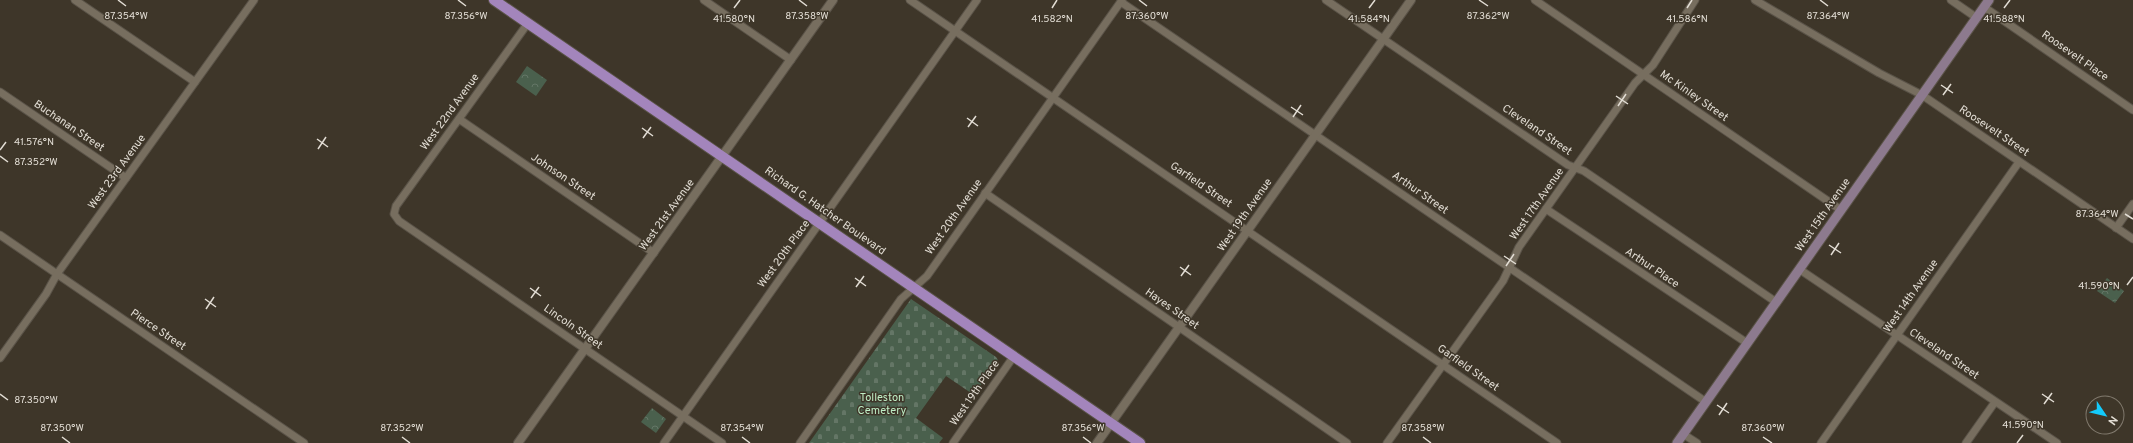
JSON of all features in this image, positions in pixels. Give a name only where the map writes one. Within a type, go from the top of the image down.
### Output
[{"type":"main road","name":"Richard G. Hatcher Boulevard","points":[[494,0],[1140,443]]},
{"type":"main road","name":"West 15th Avenue","points":[[1677,443],[1987,4]]},
{"type":"street","points":[[75,0],[195,82]]},
{"type":"street","name":"West 23rd Avenue","points":[[0,358],[46,294],[57,274],[254,0]]},
{"type":"street","points":[[704,0],[791,60]]},
{"type":"street","name":"West 21st Avenue","points":[[518,443],[833,0]]},
{"type":"street","name":"Garfield Street","points":[[910,0],[1557,443]]},
{"type":"street","name":"West 20th Place","points":[[664,443],[978,0]]},
{"type":"street","name":"Cleveland Street","points":[[1326,0],[1568,165],[1584,171],[1776,302]]},
{"type":"street","name":"West 19th Avenue","points":[[1098,443],[1411,0]]},
{"type":"street","name":"Mc Kinley Street","points":[[1535,0],[1841,210]]},
{"type":"street","name":"West 17th Avenue","points":[[1387,443],[1503,281],[1519,248],[1546,209],[1635,83],[1653,65],[1695,0]]},
{"type":"street","name":"Roosevelt Street","points":[[1755,0],[1879,73],[1922,96],[2133,239]]},
{"type":"street","points":[[1951,0],[1977,18]]},
{"type":"street","name":"West 20th Avenue","points":[[800,443],[901,299],[927,276],[1122,1]]},
{"type":"street","name":"Arthur Street","points":[[1122,1],[1315,135],[1706,402]]},
{"type":"street","name":"Roosevelt Place","points":[[1987,4],[2133,110]]},
{"type":"street","name":"West 22nd Avenue","points":[[394,214],[396,206],[528,23]]},
{"type":"street","name":"Buchanan Street","points":[[0,92],[126,178]]},
{"type":"street","name":"Johnson Street","points":[[459,119],[654,252]]},
{"type":"street","name":"West 14th Avenue","points":[[1821,443],[2019,162]]},
{"type":"street","name":"Hayes Street","points":[[985,193],[1347,443]]},
{"type":"street","points":[[2116,228],[2133,204]]},
{"type":"street","name":"Arthur Place","points":[[1546,209],[1747,343]]},
{"type":"street","name":"Lincoln Street","points":[[394,214],[399,221],[722,443]]},
{"type":"street","name":"Pierce Street","points":[[0,235],[304,443]]},
{"type":"street","name":"Cleveland Street","points":[[1799,269],[2057,443]]},
{"type":"street","name":"West 19th Place","points":[[953,443],[1014,356]]},
{"type":"street","points":[[1966,443],[1995,402]]},
{"type":"street","points":[[1683,434],[1697,443]]},
{"type":"green space","points":[[527,66],[547,80],[536,96],[516,82]]},
{"type":"green space","points":[[2107,278],[2124,291],[2115,303],[2097,291]]},
{"type":"green space","name":"Tolleston Cemetery","points":[[911,299],[996,357],[998,360],[974,395],[946,376],[916,418],[943,438],[939,443],[809,443]]},
{"type":"green space","points":[[652,408],[666,419],[656,433],[641,422]]}]
